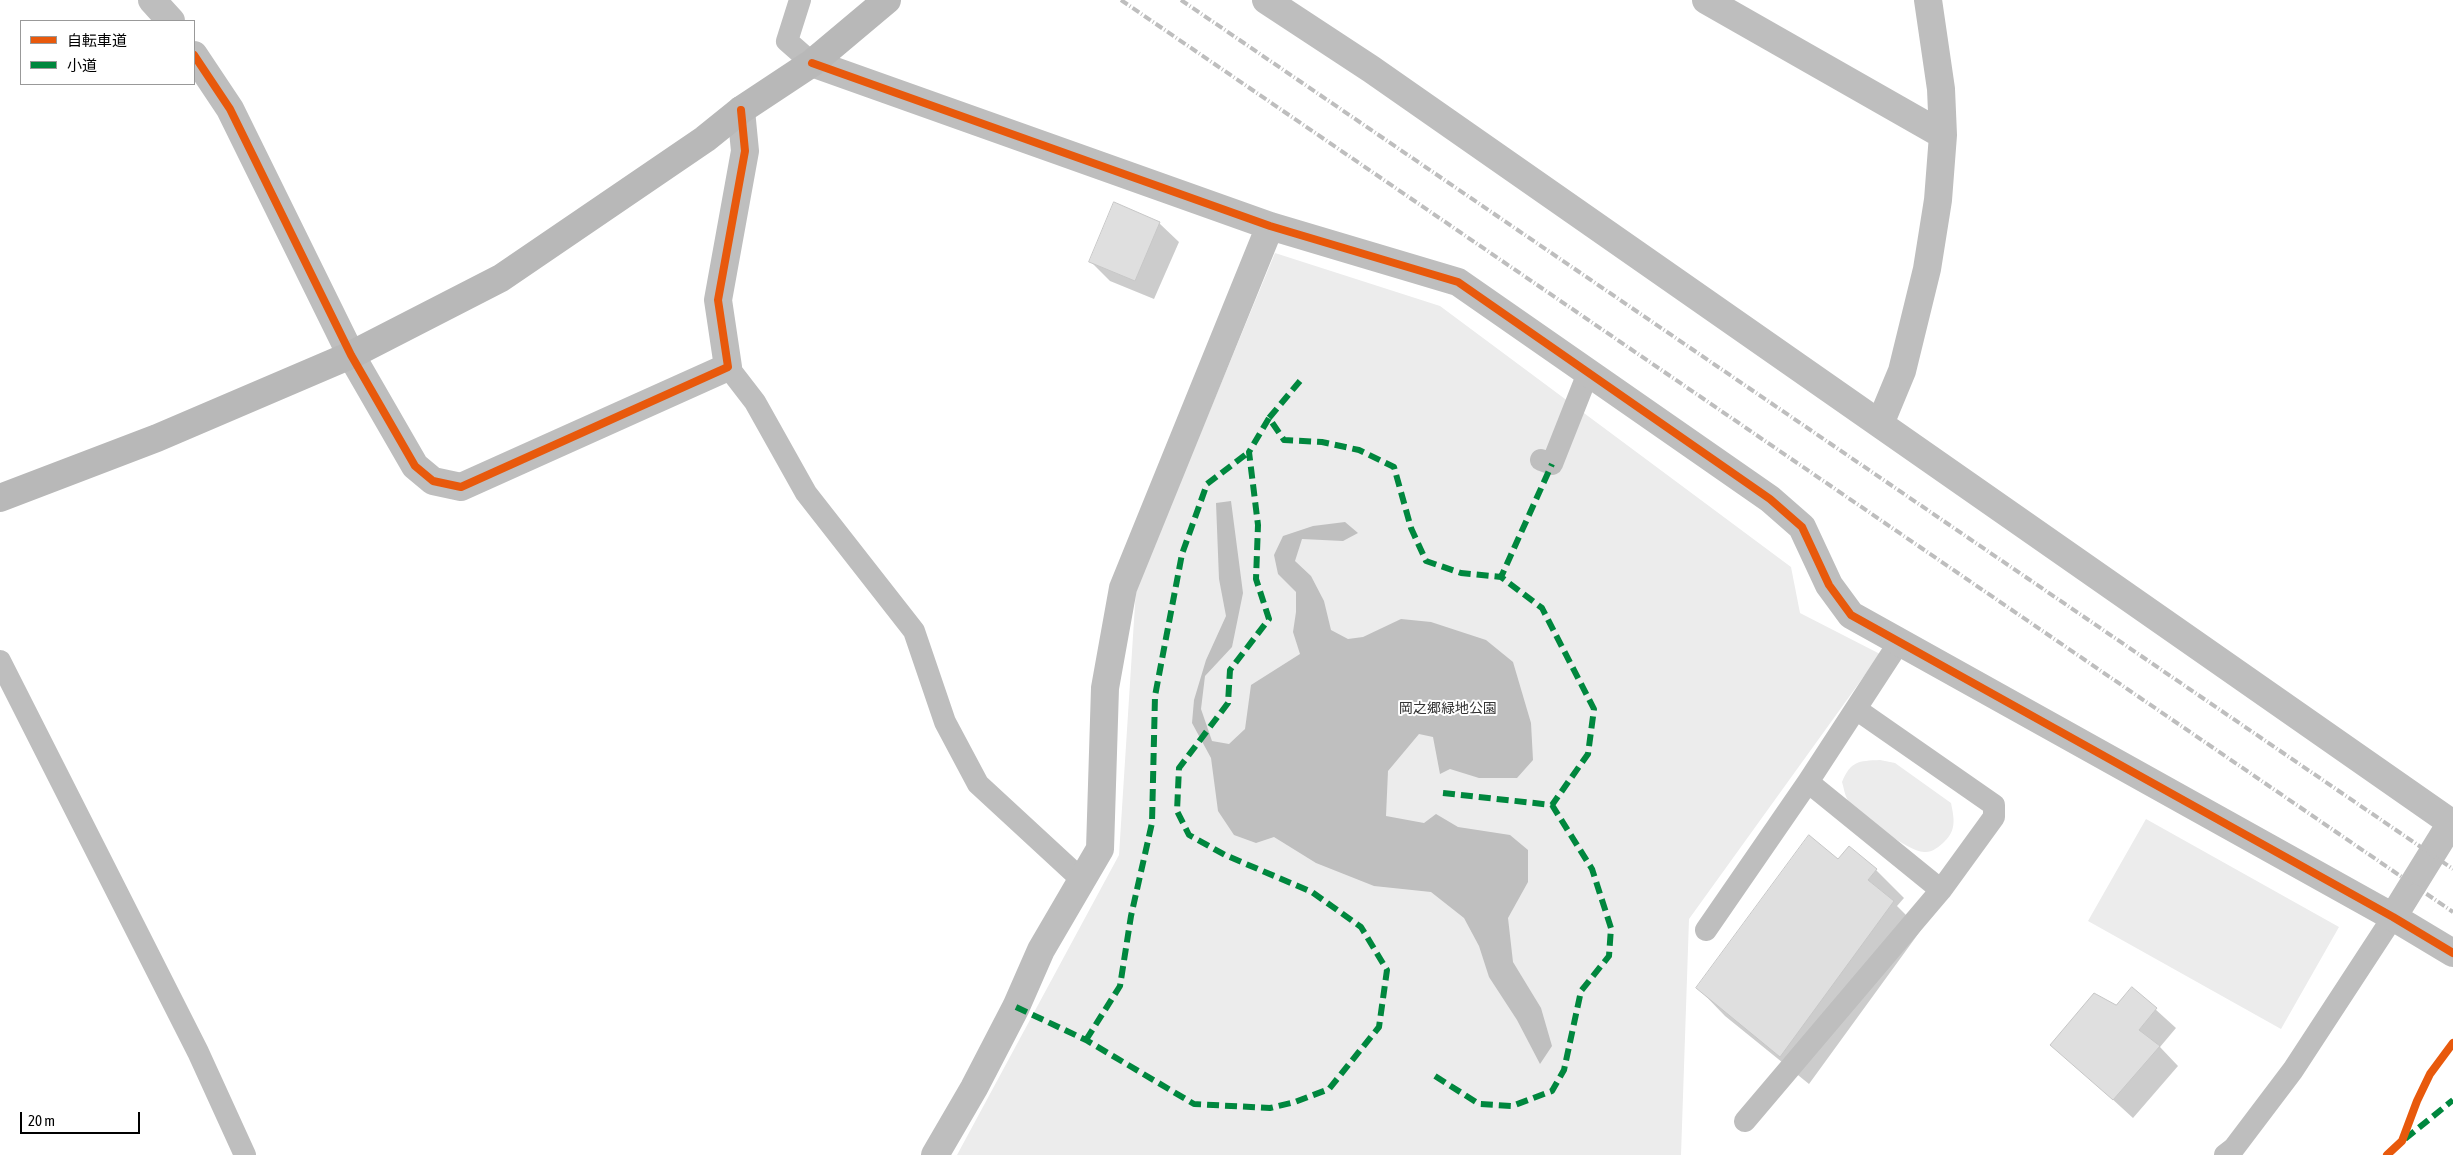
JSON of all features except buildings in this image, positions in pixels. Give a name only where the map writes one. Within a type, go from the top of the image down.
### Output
[{"type":"street","points":[[152,0],[170,20]]},
{"type":"street","points":[[0,498],[157,438],[351,356],[501,278],[705,140],[741,110],[812,63],[887,0]]},
{"type":"street","points":[[1266,0],[1371,69],[2452,824],[2393,917]]},
{"type":"street","points":[[1706,0],[1943,136]]},
{"type":"street","points":[[1880,424],[1902,371],[1927,269],[1938,200],[1943,136],[1942,89],[1928,0]]},
{"type":"street","points":[[195,56],[230,109],[351,356],[415,466],[434,481],[461,487],[728,367],[718,300],[745,151],[741,110]]},
{"type":"street","points":[[812,63],[1270,226],[1458,282],[1770,499],[1802,527],[1829,585],[1851,615],[2393,917],[2453,954]]},
{"type":"street","points":[[935,1155],[1016,1007],[1041,950],[1100,849],[1105,688],[1122,588],[1270,226]]},
{"type":"lane","points":[[800,0],[787,41],[812,63]]},
{"type":"lane","points":[[728,367],[756,402],[806,493],[914,631],[945,722],[978,784],[1082,880]]},
{"type":"lane","points":[[1541,460],[1552,464],[1588,373]]},
{"type":"lane","points":[[1706,930],[1808,782],[1900,641]]},
{"type":"lane","points":[[0,661],[198,1052],[245,1155]]},
{"type":"lane","points":[[1745,1121],[1942,890],[1994,817],[1994,805],[1856,709]]},
{"type":"lane","points":[[1808,782],[1942,890]]},
{"type":"lane","points":[[2225,1155],[2234,1148],[2294,1070],[2393,917]]},
{"type":"green space","name":"岡之郷緑地公園","points":[[1275,253],[1440,306],[1791,567],[1800,613],[1880,654],[1689,919],[1681,1155],[957,1155],[1119,855],[1136,589]]},
{"type":"green space","points":[[1880,760],[1895,763],[1951,803],[1954,819],[1953,828],[1948,837],[1937,848],[1924,852],[1907,846],[1874,824],[1848,801],[1842,782],[1852,766],[1861,762]]},
{"type":"green space","points":[[2146,819],[2339,927],[2281,1029],[2088,921]]},
{"type":"shaded area","points":[[1231,501],[1243,593],[1232,647],[1205,676],[1201,709],[1212,741],[1229,744],[1245,729],[1251,685],[1300,654],[1293,632],[1296,592],[1278,574],[1274,555],[1283,536],[1313,526],[1345,522],[1358,533],[1343,541],[1302,539],[1295,561],[1311,576],[1324,601],[1331,630],[1348,639],[1363,637],[1401,619],[1431,622],[1486,640],[1513,662],[1531,723],[1533,760],[1517,778],[1479,778],[1450,769],[1440,774],[1433,737],[1419,734],[1388,771],[1386,816],[1424,823],[1436,814],[1458,827],[1510,835],[1528,850],[1528,882],[1508,918],[1513,962],[1541,1008],[1552,1046],[1540,1064],[1517,1020],[1489,977],[1479,946],[1464,918],[1431,892],[1374,886],[1316,863],[1274,837],[1256,843],[1234,835],[1218,811],[1211,758],[1192,723],[1194,700],[1206,660],[1226,616],[1219,579],[1216,503]]},
{"type":"railway","points":[[1121,0],[2453,912]]},
{"type":"railway","points":[[1181,0],[2453,869]]},
{"type":"marked path","points":[[1300,381],[1269,418],[1284,440],[1322,442],[1359,450],[1394,467],[1411,528],[1426,561],[1461,573],[1501,577]]},
{"type":"marked path","points":[[1016,1007],[1086,1040],[1194,1104],[1270,1108],[1295,1102],[1329,1089],[1379,1027],[1387,970],[1361,927],[1312,892],[1225,855],[1189,835],[1177,811],[1179,768],[1228,703],[1230,670],[1269,619],[1256,579],[1258,525],[1249,452],[1269,418]]},
{"type":"marked path","points":[[1086,1040],[1120,986],[1131,916],[1152,823],[1155,696],[1182,554],[1207,484],[1249,452]]},
{"type":"marked path","points":[[1443,793],[1552,805],[1588,754],[1594,709],[1542,608],[1501,577],[1552,464]]},
{"type":"marked path","points":[[1435,1076],[1479,1104],[1512,1106],[1552,1091],[1564,1070],[1581,991],[1609,956],[1611,928],[1592,869],[1552,805]]},
{"type":"marked path","points":[[2405,1139],[2453,1100]]},
{"type":"cycle path","points":[[195,56],[230,109],[351,355],[415,466],[433,481],[461,487],[728,367],[718,300],[745,151],[741,110]]},
{"type":"cycle path","points":[[812,63],[1270,226],[1458,282],[1770,499],[1802,527],[1829,585],[1851,615],[2393,917],[2453,953]]},
{"type":"cycle path","points":[[2387,1155],[2402,1141],[2417,1101],[2430,1074],[2453,1043]]}]
